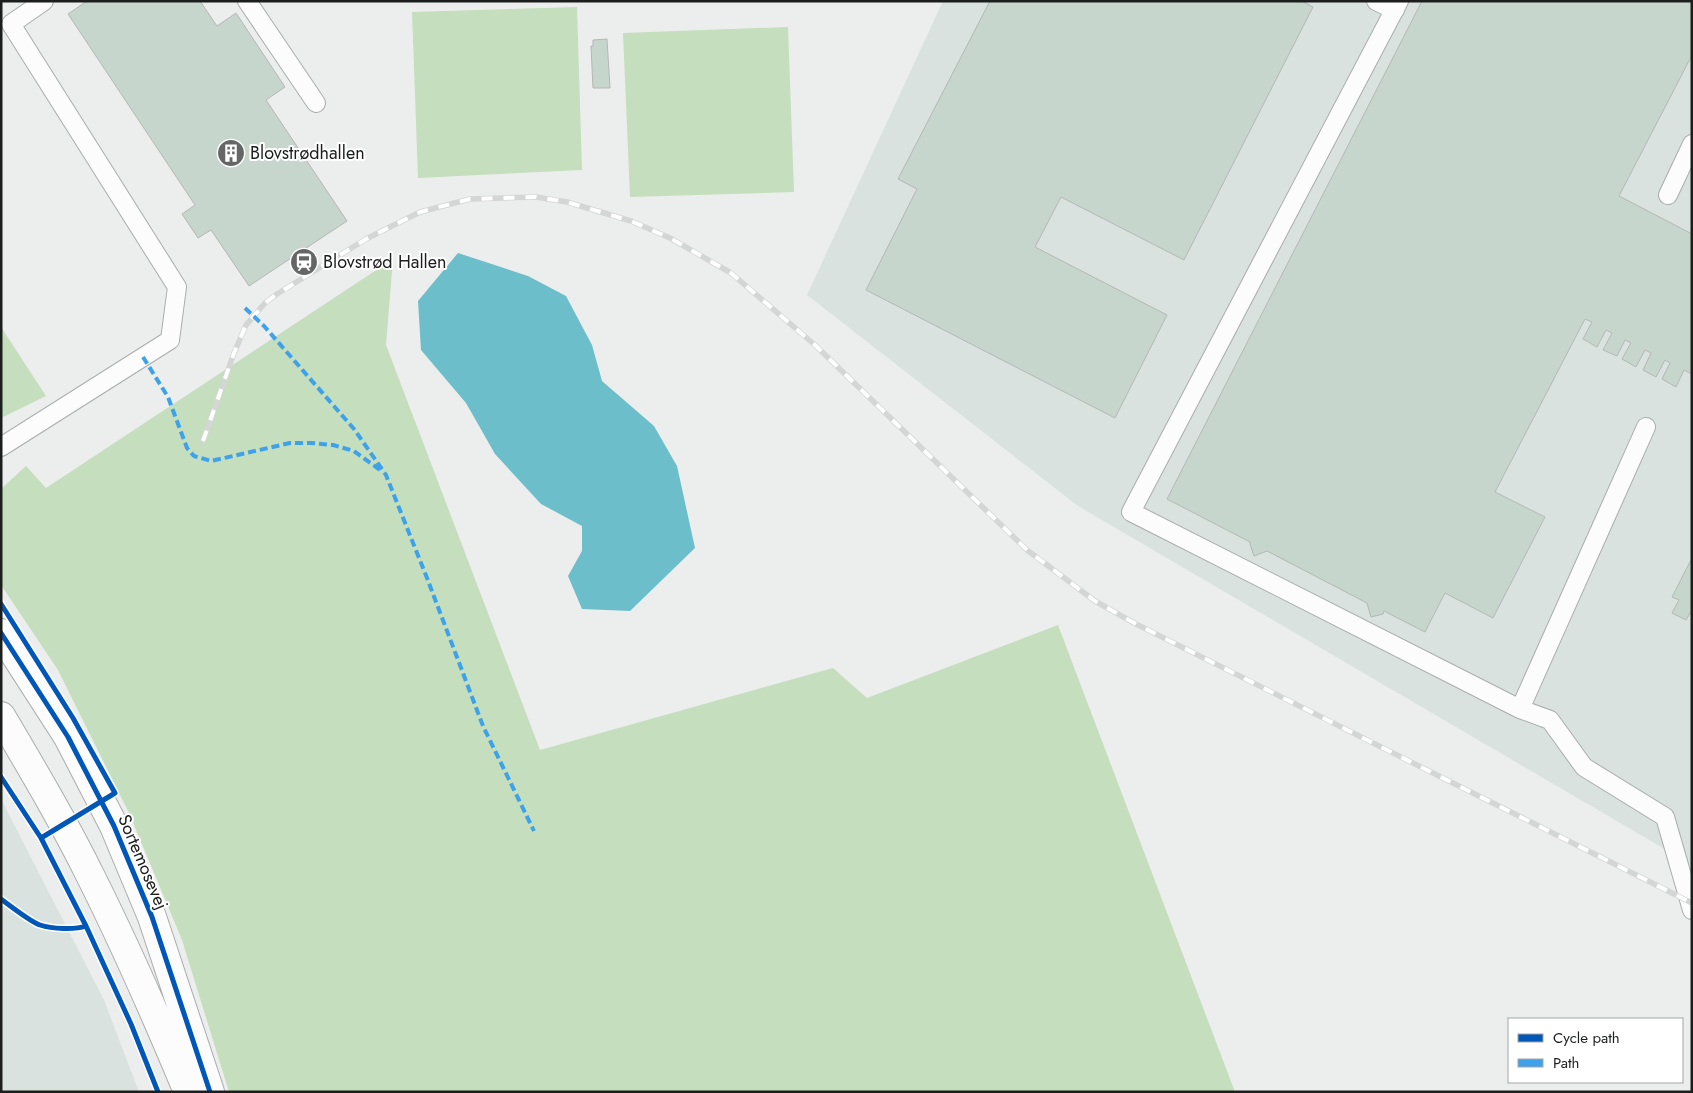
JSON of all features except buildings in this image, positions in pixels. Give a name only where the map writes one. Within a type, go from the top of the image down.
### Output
[{"type":"street","name":"Sortemosevej","points":[[1,633],[68,737],[114,826],[152,916],[210,1092]]},
{"type":"street","points":[[1,716],[92,878],[145,990],[188,1092]]},
{"type":"lane","points":[[1,447],[170,340],[177,287],[11,24],[44,1]]},
{"type":"lane","points":[[247,1],[316,103]]},
{"type":"lane","points":[[1376,1],[1397,6],[1131,512],[1520,709],[1550,720],[1584,768],[1665,817],[1692,910]]},
{"type":"lane","points":[[1668,195],[1692,144]]},
{"type":"lane","points":[[1520,709],[1646,427]]},
{"type":"shaded area","points":[[943,1],[1692,1],[1692,865],[1078,506],[807,295]]},
{"type":"shaded area","points":[[1,799],[104,1000],[139,1092],[1,1092]]},
{"type":"green space","points":[[577,7],[582,170],[418,178],[412,12]]},
{"type":"green space","points":[[788,27],[794,192],[630,197],[623,33]]},
{"type":"green space","points":[[393,259],[386,345],[540,750],[833,668],[867,698],[1058,625],[1235,1092],[229,1092],[182,940],[129,813],[58,670],[1,585],[1,489],[26,466],[46,488]]},
{"type":"green space","points":[[1,327],[46,396],[3,417],[1,415]]},
{"type":"water","points":[[458,253],[528,276],[566,296],[592,345],[602,381],[654,426],[677,466],[695,548],[630,611],[582,609],[568,576],[582,551],[582,526],[541,504],[495,454],[466,403],[421,350],[418,301]]},
{"type":"railway","points":[[203,441],[234,353],[246,325],[265,303],[277,294],[366,239],[420,212],[470,199],[536,197],[567,202],[631,221],[670,238],[731,273],[815,345],[1027,550],[1095,601],[1136,624],[1692,903]]},
{"type":"marked path","points":[[245,308],[264,326],[354,429],[386,475],[483,726],[534,831]]},
{"type":"marked path","points":[[143,357],[168,397],[187,448],[194,456],[211,461],[290,443],[311,443],[333,445],[354,451],[380,470]]},
{"type":"cycle path","points":[[1,604],[73,718],[115,793],[41,838]]},
{"type":"cycle path","points":[[1,633],[68,737],[114,826],[152,917],[210,1092]]},
{"type":"cycle path","points":[[1,777],[41,838],[86,926],[131,1024],[158,1092]]},
{"type":"cycle path","points":[[1,899],[40,925],[63,929],[86,926]]},
{"type":"place","name":"Blovstrødhallen","points":[[231,153]]},
{"type":"place","name":"Blovstrød Hallen","points":[[304,262]]}]
